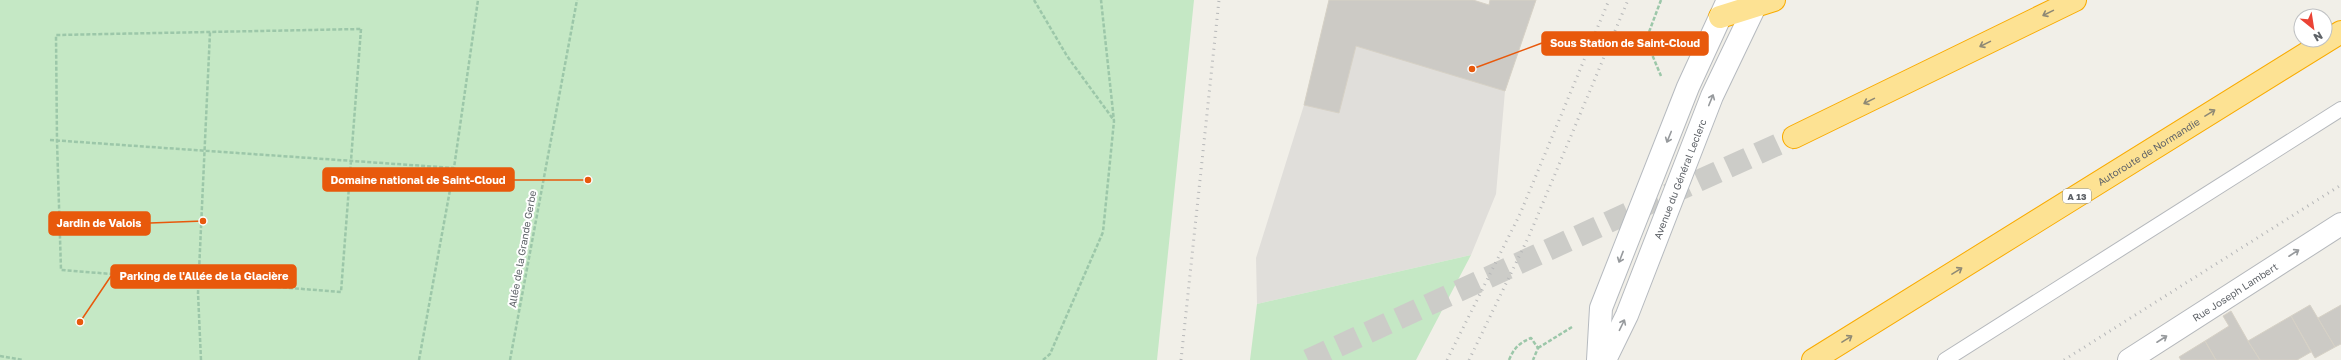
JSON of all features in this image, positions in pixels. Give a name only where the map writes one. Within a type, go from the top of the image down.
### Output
[{"type":"highway","points":[[1794,137],[2075,0]]},
{"type":"highway","points":[[1724,8],[1763,2]]},
{"type":"highway","name":"Autoroute de Normandie","points":[[1813,360],[2341,32]]},
{"type":"main road","name":"Avenue du Général Leclerc","points":[[1605,360],[1627,315],[1712,96],[1763,2]]},
{"type":"main road","points":[[1598,360],[1601,308],[1688,87],[1724,8]]},
{"type":"main road","name":"Rue Joseph Lambert","points":[[2129,360],[2341,224]]},
{"type":"lane","points":[[1945,360],[2341,109]]},
{"type":"path","points":[[419,360],[454,168],[478,0]]},
{"type":"path","name":"Allée de la Grande Gerbe","points":[[510,360],[577,0]]},
{"type":"path","points":[[1034,0],[1067,56],[1114,121]]},
{"type":"path","points":[[1043,360],[1050,354],[1103,232],[1114,121],[1101,0]]},
{"type":"path","points":[[1661,0],[1646,40],[1677,116]]},
{"type":"path","points":[[361,29],[341,292],[61,270],[56,141],[56,35],[361,29]]},
{"type":"path","points":[[201,360],[199,281],[210,32]]},
{"type":"path","points":[[50,140],[454,168]]},
{"type":"path","points":[[1509,360],[1512,352],[1520,342],[1531,338],[1538,348],[1533,360]]},
{"type":"path","points":[[0,356],[24,360]]},
{"type":"shaded area","points":[[1329,0],[1473,0],[1489,5],[1490,0],[1536,0],[1505,91],[1496,194],[1471,255],[1257,304],[1256,258],[1304,105]]},
{"type":"green space","points":[[0,0],[1194,0],[1157,360],[0,360]]},
{"type":"green space","points":[[1471,255],[1416,360],[1250,360],[1257,304]]},
{"type":"building","points":[[1329,0],[1473,0],[1489,5],[1490,0],[1536,0],[1505,91],[1356,46],[1339,113],[1304,105]]},
{"type":"building","points":[[2310,305],[2335,347],[2315,358],[2291,316]]},
{"type":"building","points":[[2341,305],[2341,344],[2335,347],[2318,318]]},
{"type":"building","points":[[2231,311],[2260,360],[2216,360],[2205,341],[2229,326],[2223,316]]},
{"type":"building","points":[[2291,316],[2311,352],[2297,360],[2260,360],[2248,341]]},
{"type":"building","points":[[2205,341],[2216,360],[2181,360],[2179,357]]},
{"type":"tunnel","points":[[1308,360],[1794,137]]},
{"type":"railway","points":[[1181,360],[1219,0]]},
{"type":"railway","points":[[1447,360],[1520,214],[1609,0]]},
{"type":"railway","points":[[1469,360],[1529,236],[1628,0]]},
{"type":"railway","points":[[2064,360],[2341,185]]},
{"type":"place","name":"Sous Station de Saint-Cloud","points":[[1472,69]]},
{"type":"place","name":"Domaine national de Saint-Cloud","points":[[588,180]]},
{"type":"place","name":"Jardin de Valois","points":[[203,221]]},
{"type":"place","name":"Parking de l'Allée de la Glacière","points":[[80,322]]}]
